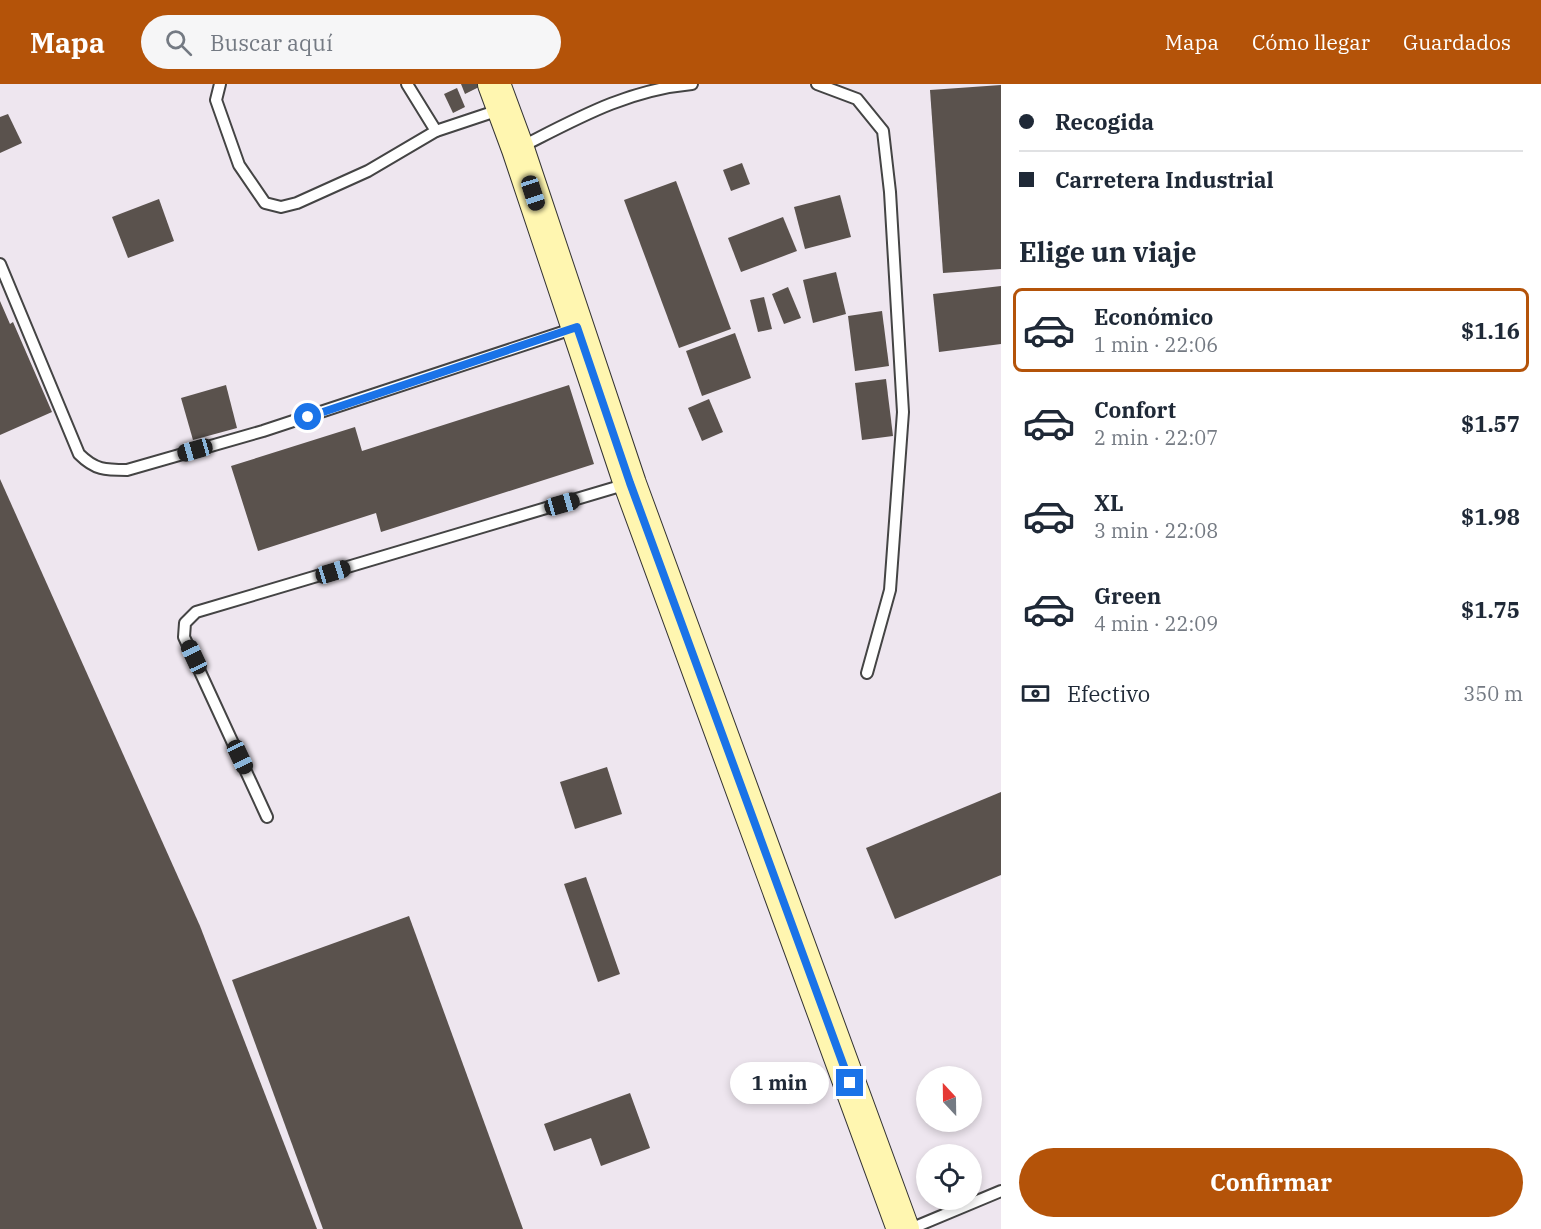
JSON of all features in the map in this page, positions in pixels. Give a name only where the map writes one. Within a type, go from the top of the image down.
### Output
[{"type":"main road","points":[[498,96],[518,149],[630,483],[903,1229]]},
{"type":"lane","points":[[220,84],[216,100],[239,165],[265,203],[281,207],[297,203],[368,171],[498,96]]},
{"type":"lane","points":[[407,84],[435,131]]},
{"type":"lane","points":[[518,149],[602,106],[663,87],[692,84]]},
{"type":"lane","points":[[817,84],[857,99],[883,131],[890,192],[903,412],[890,590],[867,673]]},
{"type":"lane","points":[[0,264],[79,454],[89,465],[106,470],[127,470],[262,432],[577,327]]},
{"type":"lane","points":[[267,817],[184,637],[185,623],[196,612],[630,483]]},
{"type":"lane","points":[[910,1229],[1001,1191]]},
{"type":"shaded area","points":[[0,84],[1001,84],[1001,1229],[0,1229]]},
{"type":"building","points":[[461,84],[477,84],[479,87],[465,94]]},
{"type":"building","points":[[1001,85],[1001,269],[943,273],[930,90]]},
{"type":"building","points":[[457,88],[465,107],[453,113],[444,94]]},
{"type":"building","points":[[8,114],[22,143],[0,153],[0,117]]},
{"type":"building","points":[[742,163],[750,184],[731,191],[723,170]]},
{"type":"building","points":[[676,181],[731,329],[679,348],[624,200]]},
{"type":"building","points":[[840,195],[851,237],[805,249],[794,207]]},
{"type":"building","points":[[159,199],[174,241],[128,258],[112,217]]},
{"type":"building","points":[[783,217],[797,251],[741,272],[728,238]]},
{"type":"building","points":[[836,272],[846,314],[813,323],[803,280]]},
{"type":"building","points":[[1001,286],[1001,344],[939,352],[933,294]]},
{"type":"building","points":[[788,287],[801,318],[784,324],[772,294]]},
{"type":"building","points":[[764,297],[772,329],[758,332],[750,300]]},
{"type":"building","points":[[0,301],[10,324],[13,322],[52,412],[0,435]]},
{"type":"building","points":[[882,311],[889,366],[855,371],[848,316]]},
{"type":"building","points":[[735,333],[751,378],[702,396],[686,351]]},
{"type":"building","points":[[886,379],[893,436],[862,440],[855,383]]},
{"type":"building","points":[[226,385],[237,428],[193,440],[181,398]]},
{"type":"building","points":[[569,385],[594,464],[381,532],[376,513],[258,551],[231,466],[355,427],[362,451]]},
{"type":"building","points":[[709,399],[723,432],[702,441],[688,408]]},
{"type":"building","points":[[0,479],[200,926],[317,1229],[0,1229]]},
{"type":"building","points":[[607,767],[622,814],[575,829],[560,782]]},
{"type":"building","points":[[1001,792],[1001,875],[895,919],[866,848]]},
{"type":"building","points":[[586,877],[620,974],[598,982],[564,884]]},
{"type":"building","points":[[409,916],[523,1229],[323,1229],[232,980]]},
{"type":"building","points":[[630,1093],[650,1148],[601,1166],[591,1138],[554,1151],[544,1124]]},
{"type":"route","points":[[308,417],[577,327],[630,483],[850,1083]]}]
